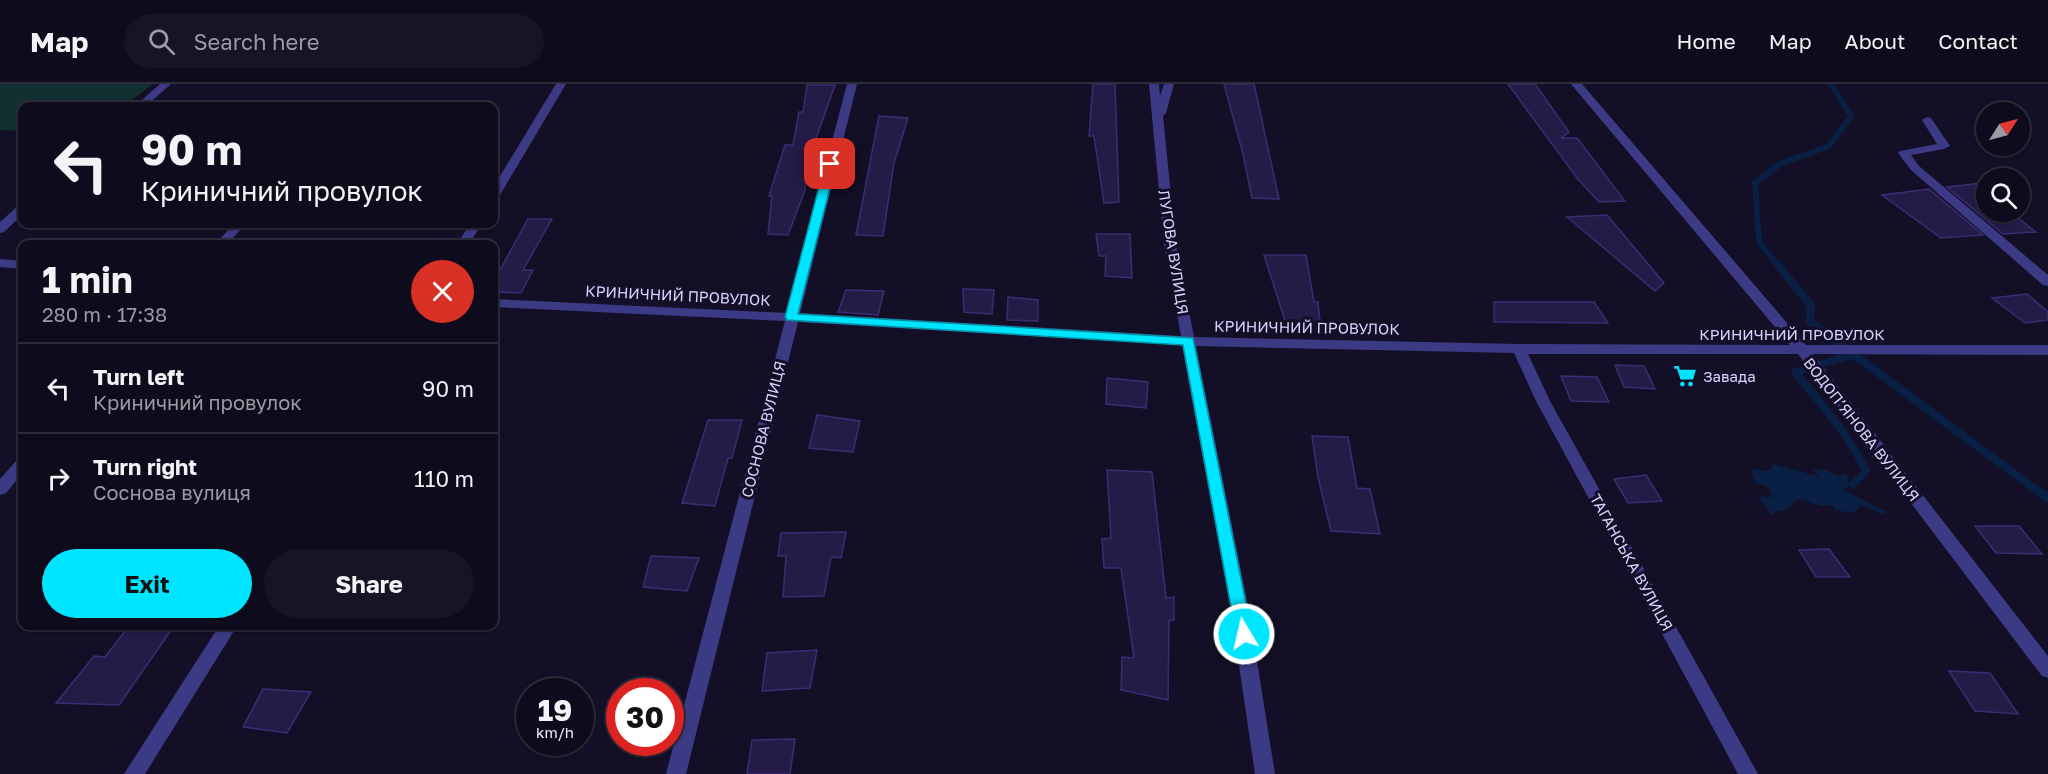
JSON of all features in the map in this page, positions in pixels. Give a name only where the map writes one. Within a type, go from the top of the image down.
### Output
[{"type":"street","points":[[145,102],[165,84]]},
{"type":"street","points":[[498,188],[561,84]]},
{"type":"street","name":"СОСНОВА ВУЛИЦЯ","points":[[676,774],[852,84]]},
{"type":"street","name":"ЛУГОВА ВУЛИЦЯ","points":[[1154,84],[1170,245],[1240,611],[1265,774]]},
{"type":"street","points":[[1158,126],[1169,84]]},
{"type":"street","name":"ВОДОП’ЯНОВА ВУЛИЦЯ","points":[[1576,84],[1803,351],[2048,670]]},
{"type":"street","points":[[1927,120],[1944,146],[1904,153],[1915,168],[2048,282]]},
{"type":"street","points":[[0,229],[18,213]]},
{"type":"street","points":[[225,240],[236,228]]},
{"type":"street","points":[[0,263],[18,265]]},
{"type":"street","name":"КРИНИЧНИЙ ПРОВУЛОК","points":[[498,303],[791,317],[1189,341],[1519,349],[2048,350]]},
{"type":"street","name":"ТАГАНСЬКА ВУЛИЦЯ","points":[[1519,349],[1544,401],[1748,774]]},
{"type":"street","points":[[0,489],[18,469]]},
{"type":"street","points":[[134,774],[225,630]]},
{"type":"green space","points":[[0,84],[153,84],[129,102],[18,102],[18,131],[0,130]]},
{"type":"water","points":[[1774,464],[1820,477],[1812,469],[1826,470],[1838,476],[1844,474],[1849,477],[1847,481],[1853,484],[1843,490],[1887,512],[1882,514],[1861,505],[1853,513],[1835,510],[1833,505],[1822,506],[1798,499],[1786,510],[1777,511],[1771,515],[1758,496],[1773,497],[1769,488],[1756,483],[1752,475],[1753,469],[1768,471]]},
{"type":"building","points":[[1093,84],[1115,84],[1119,202],[1104,203],[1094,136],[1089,136]]},
{"type":"building","points":[[1224,84],[1254,84],[1279,199],[1252,198]]},
{"type":"building","points":[[1508,84],[1535,84],[1569,132],[1561,138],[1577,138],[1625,201],[1599,202],[1577,178]]},
{"type":"building","points":[[807,85],[835,85],[807,164],[805,190],[788,235],[768,234],[772,196],[769,196],[785,145],[793,145],[799,112],[803,112]]},
{"type":"building","points":[[879,116],[908,118],[894,163],[883,236],[856,235]]},
{"type":"building","points":[[1976,184],[1976,211],[1947,187]]},
{"type":"building","points":[[1929,189],[1983,235],[1941,238],[1882,195]]},
{"type":"building","points":[[1607,215],[1664,283],[1655,291],[1567,217]]},
{"type":"building","points":[[528,219],[552,219],[523,270],[533,270],[521,293],[498,292],[498,274]]},
{"type":"building","points":[[1989,222],[2023,222],[2036,232],[2003,234]]},
{"type":"building","points":[[1096,234],[1130,234],[1132,278],[1105,276],[1106,256],[1099,256]]},
{"type":"building","points":[[1264,255],[1306,255],[1314,302],[1318,302],[1321,331],[1288,330]]},
{"type":"building","points":[[963,289],[994,290],[992,314],[964,312]]},
{"type":"building","points":[[846,290],[884,291],[878,315],[838,312]]},
{"type":"building","points":[[2027,294],[2048,312],[2048,320],[2025,323],[1992,298]]},
{"type":"building","points":[[1008,297],[1038,300],[1038,321],[1007,320]]},
{"type":"building","points":[[1494,302],[1594,302],[1608,323],[1494,322]]},
{"type":"building","points":[[1615,365],[1644,366],[1655,389],[1624,387]]},
{"type":"building","points":[[1561,376],[1597,377],[1609,402],[1571,401]]},
{"type":"building","points":[[1107,378],[1148,382],[1146,408],[1106,404]]},
{"type":"building","points":[[817,415],[860,421],[853,452],[809,448]]},
{"type":"building","points":[[708,420],[742,420],[732,458],[728,458],[715,506],[682,503]]},
{"type":"building","points":[[1312,436],[1348,437],[1357,488],[1370,489],[1380,534],[1331,531],[1318,477]]},
{"type":"building","points":[[1107,470],[1152,472],[1166,598],[1174,597],[1174,620],[1169,621],[1168,700],[1121,690],[1122,657],[1134,658],[1121,568],[1104,568],[1102,539],[1111,538]]},
{"type":"building","points":[[1646,475],[1662,501],[1628,503],[1614,479]]},
{"type":"building","points":[[1975,526],[2019,526],[2042,554],[1996,553]]},
{"type":"building","points":[[846,532],[841,558],[831,557],[824,596],[783,597],[786,556],[778,556],[781,533]]},
{"type":"building","points":[[1829,549],[1850,577],[1816,577],[1799,550]]},
{"type":"building","points":[[651,556],[699,558],[687,591],[643,587]]},
{"type":"building","points":[[126,630],[171,630],[119,705],[56,703],[94,656],[105,657]]},
{"type":"building","points":[[817,650],[810,688],[762,691],[767,653]]},
{"type":"building","points":[[1949,671],[1990,673],[2018,714],[1975,711]]},
{"type":"building","points":[[263,689],[311,692],[287,733],[243,727]]},
{"type":"building","points":[[795,739],[790,774],[747,774],[752,740]]},
{"type":"waterway","points":[[1780,268],[1759,242],[1755,183],[1780,164],[1829,146],[1851,116],[1831,84]]},
{"type":"waterway","points":[[1779,266],[1811,306],[1810,322],[1854,354]]},
{"type":"waterway","points":[[1853,484],[1866,471],[1859,457],[1834,419],[1795,372],[1854,354]]},
{"type":"waterway","points":[[1854,354],[2043,495]]},
{"type":"waterway","points":[[2041,493],[2048,498]]},
{"type":"place","name":"Завада","points":[[1685,376]]},
{"type":"route","points":[[830,164],[791,317],[1189,341],[1244,634]]}]
